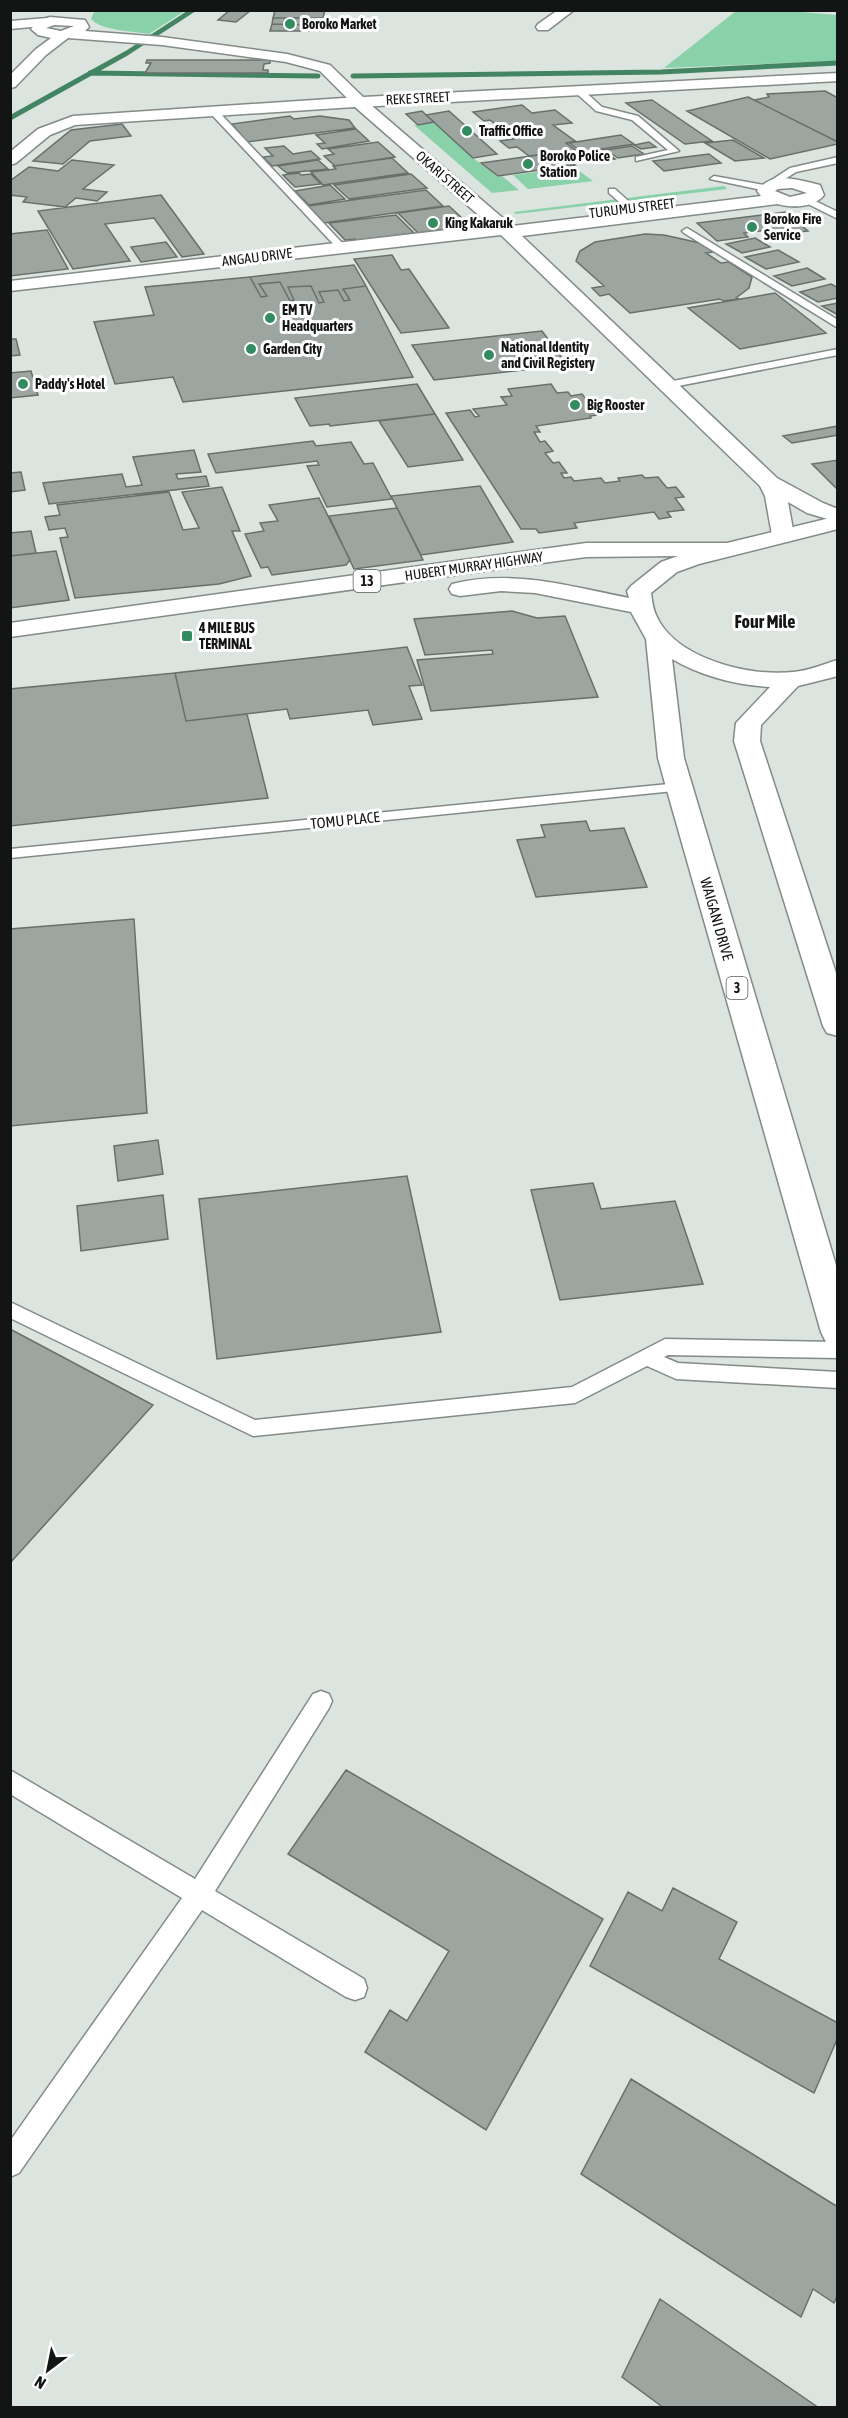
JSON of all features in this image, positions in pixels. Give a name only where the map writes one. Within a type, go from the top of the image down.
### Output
[{"type":"main road","points":[[543,27],[568,10]]},
{"type":"main road","points":[[10,29],[74,23]]},
{"type":"main road","points":[[10,84],[74,23]]},
{"type":"main road","name":"OKARI STREET","points":[[45,27],[74,23],[116,36],[287,58],[325,68],[359,102],[503,229],[770,483],[815,508],[837,516]]},
{"type":"main road","points":[[10,25],[45,27]]},
{"type":"main road","points":[[41,52],[45,27]]},
{"type":"main road","name":"REKE STREET","points":[[10,160],[44,132],[73,121],[359,102],[837,77]]},
{"type":"main road","points":[[771,191],[802,184],[814,189],[812,198],[837,191]]},
{"type":"main road","name":"ANGAU DRIVE","points":[[10,286],[503,229],[771,191]]},
{"type":"main road","name":"TURUMU STREET","points":[[503,229],[632,208],[771,191]]},
{"type":"main road","name":"OKARI STREET","points":[[770,483],[776,496],[783,535]]},
{"type":"main road","name":"13","points":[[639,606],[639,591],[669,567],[724,549],[837,522]]},
{"type":"main road","name":"HUBERT MURRAY HIGHWAY","points":[[10,630],[586,550],[724,549]]},
{"type":"main road","name":"HUBERT MURRAY HIGHWAY","points":[[10,652],[501,584],[562,590],[639,606]]},
{"type":"main road","points":[[639,606],[646,622],[658,639],[690,660],[724,672],[754,678],[790,680],[820,674],[837,667]]},
{"type":"main road","name":"WAIGANI DRIVE","points":[[658,639],[671,758],[837,1332]]},
{"type":"main road","points":[[790,680],[749,723],[747,741],[837,1026]]},
{"type":"lane","points":[[578,90],[599,109],[635,118],[675,151],[639,159]]},
{"type":"lane","points":[[214,112],[342,248]]},
{"type":"lane","points":[[714,179],[771,191],[780,177],[793,170],[837,160]]},
{"type":"lane","points":[[612,191],[632,208]]},
{"type":"lane","points":[[812,198],[837,216]]},
{"type":"lane","points":[[687,231],[837,326]]},
{"type":"lane","points":[[668,385],[837,352]]},
{"type":"lane","name":"TOMU PLACE","points":[[10,854],[679,787]]},
{"type":"lane","points":[[10,1309],[253,1428],[575,1395],[665,1347],[837,1350]]},
{"type":"lane","points":[[646,1357],[676,1371],[837,1380]]},
{"type":"lane","points":[[10,2164],[199,1894],[321,1701]]},
{"type":"lane","points":[[10,1782],[355,1988]]},
{"type":"green space","points":[[172,10],[183,12],[149,34],[102,26],[91,19],[94,12],[99,11]]},
{"type":"green space","points":[[736,11],[789,11],[837,15],[837,61],[664,68]]},
{"type":"green space","points":[[434,122],[473,158],[519,190],[492,193],[414,125]]},
{"type":"green space","points":[[574,167],[593,181],[528,189],[513,175]]},
{"type":"green space","points":[[724,186],[727,189],[516,214],[514,212]]},
{"type":"building","points":[[230,10],[250,11],[236,22],[218,20]]},
{"type":"building","points":[[275,10],[325,10],[323,18],[273,18]]},
{"type":"building","points":[[273,18],[323,18],[321,25],[272,24]]},
{"type":"building","points":[[272,24],[321,25],[320,31],[270,31]]},
{"type":"building","points":[[147,60],[270,60],[270,63],[264,64],[263,70],[268,70],[268,73],[145,73],[151,63],[146,63]]},
{"type":"building","points":[[825,91],[838,98],[838,142],[754,100],[769,97],[767,94]]},
{"type":"building","points":[[748,97],[838,144],[770,159],[687,111]]},
{"type":"building","points":[[652,100],[712,141],[685,144],[626,103]]},
{"type":"building","points":[[522,105],[532,113],[555,110],[572,123],[553,125],[575,141],[566,143],[580,153],[570,155],[579,161],[572,162],[559,152],[529,156],[517,147],[509,148],[500,141],[514,139],[490,120],[484,121],[473,112]]},
{"type":"building","points":[[422,111],[434,122],[418,125],[406,114]]},
{"type":"building","points":[[449,111],[497,154],[473,158],[426,115]]},
{"type":"building","points":[[290,116],[294,119],[320,116],[349,120],[355,128],[247,142],[232,124]]},
{"type":"building","points":[[122,124],[131,136],[90,141],[63,164],[33,161],[71,130]]},
{"type":"building","points":[[356,129],[369,141],[322,149],[317,144],[325,143],[316,135]]},
{"type":"building","points":[[621,135],[634,144],[582,152],[569,143]]},
{"type":"building","points":[[733,140],[764,158],[735,161],[705,143]]},
{"type":"building","points":[[378,142],[395,157],[335,166],[324,156],[334,154],[328,149]]},
{"type":"building","points":[[649,142],[656,147],[641,149],[634,145]]},
{"type":"building","points":[[284,146],[293,154],[311,151],[320,159],[272,166],[263,157],[273,156],[265,148]]},
{"type":"building","points":[[632,146],[644,154],[618,158],[606,150]]},
{"type":"building","points":[[604,150],[615,159],[588,163],[577,154]]},
{"type":"building","name":"Boroko Police Station","points":[[559,152],[575,165],[498,176],[481,163]]},
{"type":"building","points":[[709,154],[721,163],[664,171],[653,161]]},
{"type":"building","points":[[392,158],[408,173],[323,185],[311,172],[336,169],[333,166]]},
{"type":"building","points":[[72,160],[114,165],[83,189],[107,192],[97,201],[76,198],[65,207],[23,202],[27,197],[10,195],[10,181],[29,167],[58,171]]},
{"type":"building","points":[[318,160],[328,169],[287,173],[278,166]]},
{"type":"building","points":[[299,173],[301,175],[311,174],[321,184],[295,187],[283,175]]},
{"type":"building","points":[[411,174],[427,188],[349,199],[334,185]]},
{"type":"building","points":[[330,185],[345,199],[309,205],[295,191]]},
{"type":"building","points":[[426,190],[443,206],[324,223],[308,206]]},
{"type":"building","points":[[161,195],[204,254],[182,257],[154,218],[105,224],[130,261],[73,269],[38,211]]},
{"type":"building","name":"King Kakaruk","points":[[449,206],[463,219],[454,228],[418,233],[398,213]]},
{"type":"building","name":"Boroko Fire Service","points":[[786,212],[808,231],[773,235],[768,230],[744,233],[748,237],[717,241],[697,223]]},
{"type":"building","points":[[396,215],[414,233],[357,241],[355,239],[345,240],[329,223]]},
{"type":"building","points":[[47,230],[68,269],[10,276],[10,234]]},
{"type":"building","points":[[645,234],[664,235],[700,243],[713,252],[706,253],[721,263],[729,262],[752,277],[749,288],[736,298],[738,299],[723,301],[720,299],[630,313],[609,294],[600,296],[592,288],[604,286],[576,261],[580,251],[595,242]]},
{"type":"building","points":[[755,238],[770,247],[742,253],[726,244]]},
{"type":"building","points":[[166,242],[177,257],[141,262],[131,247]]},
{"type":"building","points":[[778,250],[799,262],[766,269],[745,257]]},
{"type":"building","points":[[392,255],[401,270],[409,269],[449,328],[401,333],[354,259]]},
{"type":"building","points":[[354,265],[366,286],[343,289],[350,300],[344,301],[338,290],[319,292],[324,302],[319,303],[311,286],[288,287],[294,300],[290,301],[280,282],[259,284],[267,296],[261,297],[250,277]]},
{"type":"building","points":[[807,268],[825,279],[792,286],[774,276]]},
{"type":"building","name":"Garden City","points":[[250,277],[261,297],[267,296],[259,284],[280,282],[290,301],[294,300],[288,287],[311,286],[319,303],[324,302],[319,292],[338,290],[344,301],[350,300],[343,289],[366,286],[413,377],[183,402],[173,377],[115,384],[94,322],[154,315],[145,287]]},
{"type":"building","points":[[831,284],[838,288],[838,298],[818,302],[800,292]]},
{"type":"building","points":[[775,293],[826,333],[740,349],[688,308]]},
{"type":"building","points":[[838,303],[838,315],[822,306]]},
{"type":"building","name":"National Identity and Civil Registery","points":[[542,331],[567,365],[434,380],[412,345]]},
{"type":"building","points":[[10,339],[16,339],[20,355],[10,356]]},
{"type":"building","name":"Paddy's Hotel","points":[[31,371],[38,395],[10,398],[10,373]]},
{"type":"building","points":[[417,384],[435,414],[330,426],[329,424],[310,426],[295,398]]},
{"type":"building","points":[[551,384],[557,393],[568,392],[571,396],[582,394],[598,415],[536,426],[540,432],[534,432],[540,442],[545,441],[553,451],[545,453],[553,463],[559,462],[567,473],[561,473],[564,478],[571,477],[574,481],[601,478],[605,483],[620,481],[618,478],[642,475],[645,478],[658,477],[667,488],[676,487],[684,497],[675,498],[684,510],[667,512],[671,517],[659,519],[654,512],[574,523],[577,528],[539,533],[536,529],[521,529],[446,413],[470,410],[475,417],[479,416],[473,409],[507,405],[501,397],[512,396],[508,389]]},
{"type":"building","points":[[435,414],[463,460],[408,467],[379,421]]},
{"type":"building","points":[[838,426],[838,435],[792,443],[783,436]]},
{"type":"building","points":[[313,441],[316,446],[351,442],[364,464],[373,463],[392,499],[327,507],[307,466],[319,465],[317,461],[216,473],[208,454]]},
{"type":"building","points":[[194,450],[201,472],[176,474],[178,479],[206,476],[209,486],[49,504],[43,483],[122,474],[126,487],[142,485],[133,457]]},
{"type":"building","points":[[838,460],[838,489],[837,489],[812,464]]},
{"type":"building","points":[[21,472],[25,490],[10,492],[10,473]]},
{"type":"building","points":[[480,486],[513,542],[421,555],[391,496]]},
{"type":"building","points":[[222,487],[240,531],[232,531],[251,576],[219,584],[75,598],[60,538],[68,537],[65,528],[49,530],[45,517],[60,515],[57,505],[169,492],[183,530],[199,528],[182,492]]},
{"type":"building","points":[[319,498],[350,560],[346,565],[272,575],[268,567],[261,568],[245,534],[264,531],[260,523],[278,521],[269,505]]},
{"type":"building","points":[[397,508],[423,560],[354,569],[329,516]]},
{"type":"building","points":[[31,531],[36,553],[10,556],[10,533]]},
{"type":"building","points":[[56,551],[69,600],[10,608],[10,556]]},
{"type":"building","points":[[512,611],[537,618],[565,616],[598,697],[431,711],[417,660],[493,654],[492,650],[425,655],[414,619]]},
{"type":"building","points":[[407,647],[422,685],[409,686],[422,719],[373,725],[368,710],[290,719],[287,709],[186,721],[175,673]]},
{"type":"building","points":[[175,673],[186,721],[247,714],[268,798],[10,826],[10,689]]},
{"type":"building","points":[[586,821],[590,831],[624,828],[647,887],[536,897],[517,840],[545,837],[541,825]]},
{"type":"building","points":[[134,919],[147,1113],[10,1126],[10,929]]},
{"type":"building","points":[[158,1140],[163,1174],[118,1181],[114,1146]]},
{"type":"building","points":[[407,1176],[441,1332],[217,1359],[199,1199]]},
{"type":"building","points":[[593,1183],[601,1209],[675,1201],[703,1284],[560,1300],[531,1190]]},
{"type":"building","points":[[163,1195],[168,1239],[81,1251],[77,1206]]},
{"type":"building","points":[[10,1329],[153,1405],[10,1563]]},
{"type":"building","points":[[346,1770],[603,1919],[486,2130],[365,2052],[390,2010],[407,2021],[449,1951],[288,1854]]},
{"type":"building","points":[[673,1888],[737,1922],[719,1959],[838,2023],[838,2037],[814,2093],[590,1966],[628,1892],[662,1911]]},
{"type":"building","points":[[631,2079],[838,2207],[838,2294],[834,2303],[813,2289],[801,2317],[581,2174]]},
{"type":"building","points":[[660,2299],[819,2408],[664,2408],[622,2377]]},
{"type":"waterway","points":[[91,73],[127,53],[193,10]]},
{"type":"waterway","points":[[353,76],[661,72],[838,63]]},
{"type":"waterway","points":[[10,118],[91,73]]},
{"type":"waterway","points":[[91,73],[318,76]]},
{"type":"place","name":"Boroko Market","points":[[290,24]]},
{"type":"place","name":"Traffic Office","points":[[467,131]]},
{"type":"place","name":"Boroko Police Station","points":[[528,164]]},
{"type":"place","name":"King Kakaruk","points":[[433,223]]},
{"type":"place","name":"Boroko Fire Service","points":[[752,227]]},
{"type":"place","name":"EM TV Headquarters","points":[[270,318]]},
{"type":"place","name":"Garden City","points":[[251,349]]},
{"type":"place","name":"National Identity and Civil Registery","points":[[489,355]]},
{"type":"place","name":"Paddy's Hotel","points":[[23,384]]},
{"type":"place","name":"Big Rooster","points":[[575,405]]},
{"type":"place","name":"4 MILE BUS TERMINAL","points":[[187,636]]},
{"type":"district","name":"Four Mile","points":[[765,621]]}]
